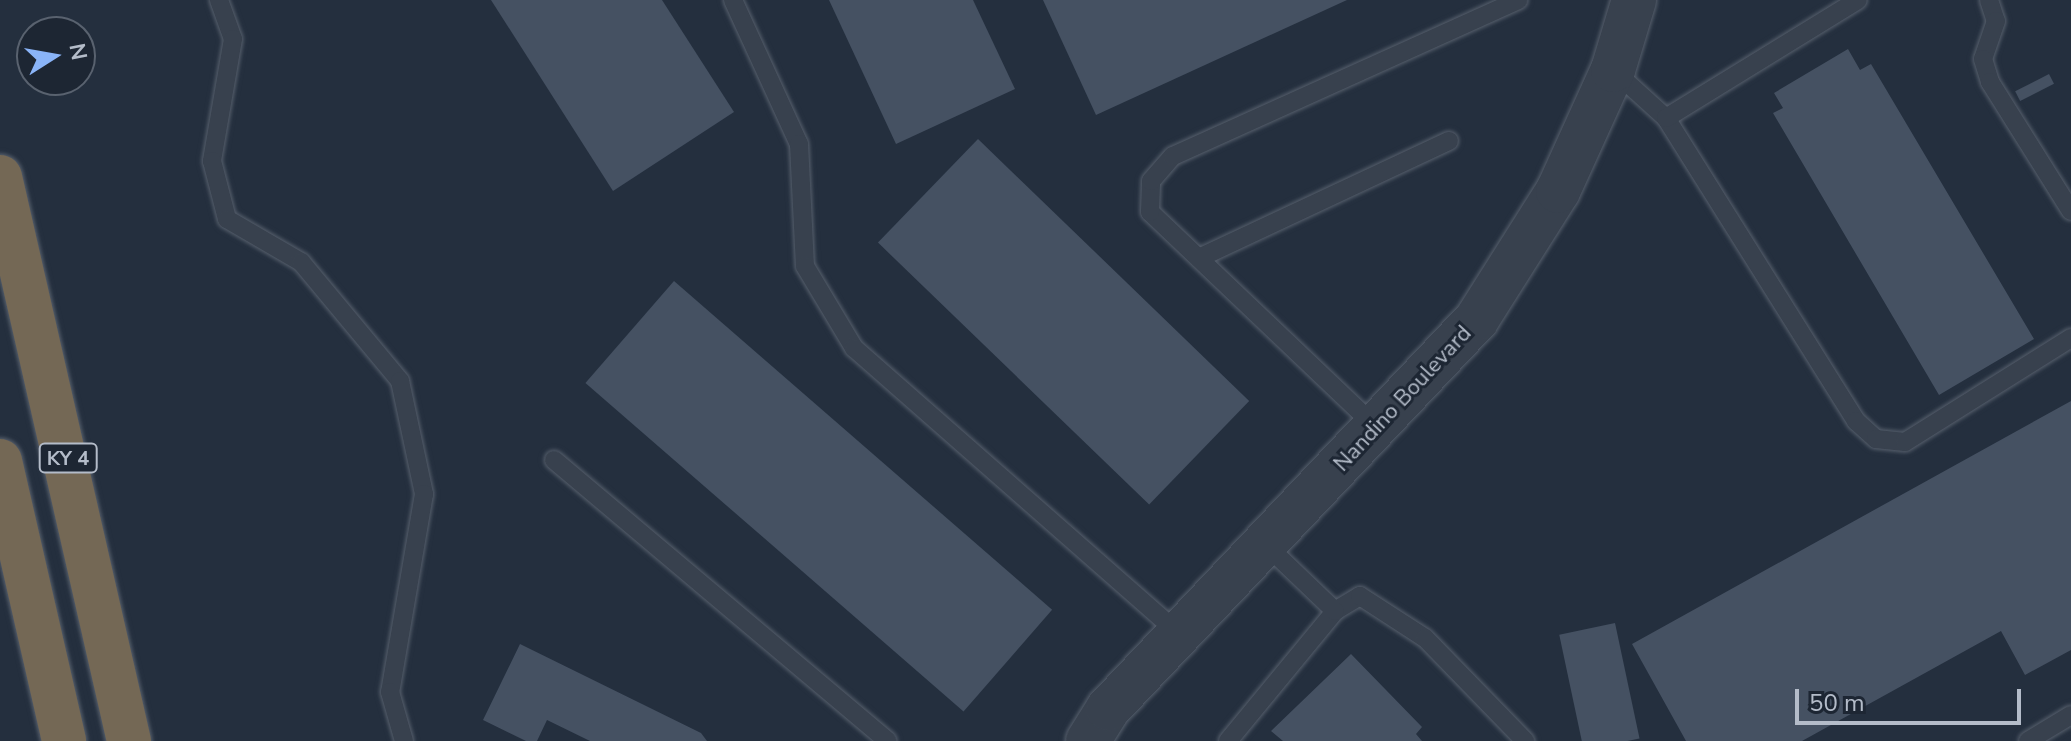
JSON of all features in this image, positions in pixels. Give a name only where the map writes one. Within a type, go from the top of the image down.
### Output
[{"type":"highway","name":"KY 4","points":[[0,177],[129,741]]},
{"type":"highway","points":[[0,461],[64,741]]},
{"type":"street","name":"Nandino Boulevard","points":[[1088,741],[1108,709],[1378,428],[1477,319],[1522,254],[1613,70],[1634,0]]},
{"type":"lane","points":[[219,0],[233,39],[212,161],[227,219],[301,262],[400,381],[424,494],[390,692],[404,741]]},
{"type":"lane","points":[[733,0],[799,144],[805,266],[854,348],[1179,634]]},
{"type":"lane","points":[[1378,428],[1150,212],[1151,181],[1173,156],[1518,0]]},
{"type":"lane","points":[[1666,118],[1858,0]]},
{"type":"lane","points":[[1989,0],[1996,21],[1983,59],[1990,82],[2071,211]]},
{"type":"lane","points":[[1613,70],[1666,118],[1856,421],[1876,439],[1905,442],[2071,338]]},
{"type":"lane","points":[[1199,258],[1449,141]]},
{"type":"lane","points":[[554,460],[888,741]]},
{"type":"lane","points":[[1266,545],[1335,611]]},
{"type":"lane","points":[[1228,741],[1335,611],[1360,596],[1425,638],[1525,741]]},
{"type":"lane","points":[[2028,741],[2071,715]]},
{"type":"building","points":[[491,0],[662,0],[734,112],[613,191]]},
{"type":"building","points":[[829,0],[973,0],[1015,89],[896,144]]},
{"type":"building","points":[[1043,0],[1347,0],[1096,115]]},
{"type":"building","points":[[1848,49],[1860,70],[1871,64],[2034,339],[1939,395],[1773,113],[1783,108],[1774,93]]},
{"type":"building","points":[[2049,74],[2054,84],[2020,101],[2015,91]]},
{"type":"building","points":[[978,139],[1249,401],[1149,504],[878,243]]},
{"type":"building","points":[[674,281],[1052,610],[964,712],[585,383]]},
{"type":"building","points":[[2071,401],[2071,650],[2025,675],[2001,631],[1802,741],[1686,741],[1632,644]]},
{"type":"building","points":[[1615,623],[1640,738],[1582,741],[1559,635]]},
{"type":"building","points":[[520,644],[701,733],[707,741],[590,741],[547,720],[537,741],[526,741],[483,720]]},
{"type":"building","points":[[1351,654],[1422,727],[1416,734],[1422,741],[1283,741],[1271,731]]}]
